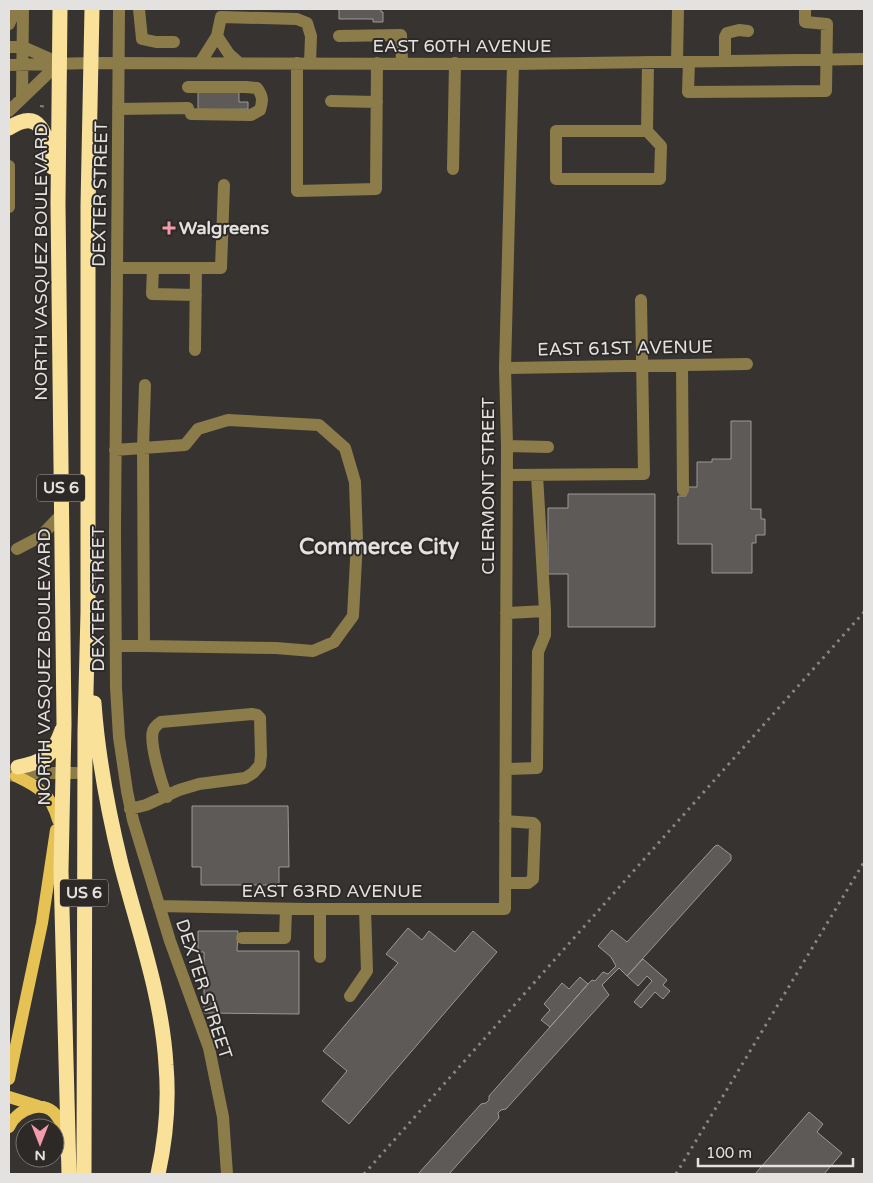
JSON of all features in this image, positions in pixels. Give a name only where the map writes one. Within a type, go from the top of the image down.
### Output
[{"type":"highway","name":"NORTH VASQUEZ BOULEVARD","points":[[60,9],[58,203],[64,724],[70,773],[61,870],[67,1174]]},
{"type":"highway","name":"US 6","points":[[84,1174],[85,731],[88,612],[88,205],[92,9]]},
{"type":"highway","points":[[9,128],[23,120],[34,122],[41,126],[50,158],[58,203]]},
{"type":"highway","points":[[88,612],[94,704],[102,771],[115,838],[151,973],[164,1044],[167,1094],[165,1137],[158,1174]]},
{"type":"highway","points":[[16,772],[40,762],[54,749],[64,724]]},
{"type":"main road","points":[[16,772],[48,796],[54,806],[58,820]]},
{"type":"main road","points":[[9,1079],[11,1058],[42,922],[58,820],[70,773]]},
{"type":"main road","points":[[9,1097],[51,1110],[57,1116],[61,1125],[67,1174]]},
{"type":"main road","points":[[9,1127],[13,1118],[28,1108],[41,1107]]},
{"type":"street","points":[[9,24],[16,9]]},
{"type":"street","points":[[22,97],[23,9]]},
{"type":"street","name":"DEXTER STREET","points":[[119,9],[115,450],[116,646],[119,737],[130,809],[158,906],[209,1048],[223,1117],[227,1174]]},
{"type":"street","points":[[139,9],[142,39],[156,42],[174,42]]},
{"type":"street","points":[[678,9],[688,92],[826,91],[827,24],[805,22],[806,9]]},
{"type":"street","points":[[200,63],[217,36],[220,13],[297,19],[307,23],[311,36],[310,63]]},
{"type":"street","points":[[725,61],[725,38],[727,33],[739,30],[748,31]]},
{"type":"street","points":[[339,36],[401,35],[402,63]]},
{"type":"street","points":[[217,36],[229,54],[239,63]]},
{"type":"street","name":"EAST 60TH AVENUE","points":[[9,47],[23,47],[59,63]]},
{"type":"street","name":"EAST 60TH AVENUE","points":[[9,65],[59,63],[513,64],[864,59]]},
{"type":"street","points":[[647,131],[556,132],[556,179],[660,179],[661,146],[647,131],[648,62]]},
{"type":"street","points":[[9,111],[59,63]]},
{"type":"street","points":[[297,63],[297,191],[376,189],[377,63]]},
{"type":"street","points":[[453,169],[455,64]]},
{"type":"street","name":"CLERMONT STREET","points":[[505,909],[507,446],[504,368],[513,64]]},
{"type":"street","points":[[118,109],[251,115],[260,110],[263,103],[257,88],[188,87]]},
{"type":"street","points":[[331,101],[377,102]]},
{"type":"street","points":[[9,166],[9,207]]},
{"type":"street","points":[[117,268],[221,268],[224,185]]},
{"type":"street","points":[[153,268],[152,294],[196,295]]},
{"type":"street","points":[[195,350],[196,268]]},
{"type":"street","points":[[507,475],[644,474],[641,300]]},
{"type":"street","name":"EAST 61ST AVENUE","points":[[504,368],[747,364]]},
{"type":"street","points":[[682,365],[683,490]]},
{"type":"street","points":[[144,646],[143,448],[145,385]]},
{"type":"street","points":[[115,450],[185,445],[198,429],[228,420],[319,425],[345,448],[355,482],[357,541],[353,616],[334,642],[313,651],[276,648],[116,646]]},
{"type":"street","points":[[507,446],[548,447]]},
{"type":"street","points":[[506,769],[537,768],[538,652],[545,635],[545,612],[549,588],[536,475]]},
{"type":"street","points":[[17,549],[40,537],[62,514]]},
{"type":"street","points":[[506,613],[545,612]]},
{"type":"street","points":[[130,809],[166,797],[179,790],[199,784],[245,778],[253,773],[260,765],[260,718],[252,714],[160,722],[153,731],[152,738],[166,797]]},
{"type":"street","points":[[16,772],[70,773]]},
{"type":"street","points":[[505,883],[528,883],[533,879],[534,875],[534,825],[532,823],[506,822]]},
{"type":"street","name":"EAST 63RD AVENUE","points":[[158,906],[286,909],[505,909]]},
{"type":"street","points":[[242,938],[286,938],[286,909]]},
{"type":"street","points":[[320,909],[320,957]]},
{"type":"street","points":[[350,996],[367,971],[365,909]]},
{"type":"path","points":[[40,106],[46,107],[42,114]]},
{"type":"building","points":[[339,9],[381,9],[381,12],[383,12],[383,22],[373,22],[373,19],[339,19]]},
{"type":"building","points":[[239,91],[239,102],[248,102],[248,109],[198,110],[198,92]]},
{"type":"building","points":[[731,421],[751,421],[751,509],[761,509],[761,519],[765,519],[765,535],[756,535],[756,543],[752,543],[752,573],[712,573],[712,544],[678,544],[678,496],[686,496],[686,487],[697,487],[697,462],[712,462],[712,459],[731,459]]},
{"type":"building","points":[[568,494],[655,494],[655,627],[568,627],[568,574],[548,574],[548,508],[568,508]]},
{"type":"building","points":[[192,806],[288,806],[289,867],[279,867],[279,885],[201,885],[201,867],[192,867]]},
{"type":"building","points":[[718,845],[731,855],[731,860],[627,976],[619,968],[602,985],[609,995],[506,1109],[498,1113],[499,1118],[449,1174],[418,1174],[481,1104],[489,1100],[489,1096],[588,984],[592,980],[595,981],[603,972],[608,974],[616,966],[611,957],[598,946],[612,930],[627,942],[715,846]]},
{"type":"building","points":[[408,928],[422,940],[429,931],[455,952],[473,931],[497,952],[349,1124],[322,1101],[347,1071],[323,1051],[398,963],[386,954]]},
{"type":"building","points":[[198,931],[238,931],[237,951],[299,951],[299,1014],[204,1013],[204,952],[198,952]]},
{"type":"building","points":[[643,959],[667,980],[663,985],[670,991],[663,999],[655,992],[641,1008],[634,1002],[652,981],[647,976],[638,986],[627,976]]},
{"type":"building","points":[[580,977],[588,984],[550,1027],[541,1020],[550,1010],[544,1004],[562,983],[569,989]]},
{"type":"building","points":[[809,1112],[823,1124],[817,1132],[842,1153],[824,1174],[755,1174]]},
{"type":"railway","points":[[364,1174],[864,612]]},
{"type":"railway","points":[[676,1174],[864,862]]},
{"type":"place","name":"Walgreens","points":[[169,228]]},
{"type":"district","name":"Commerce City","points":[[379,547]]}]
